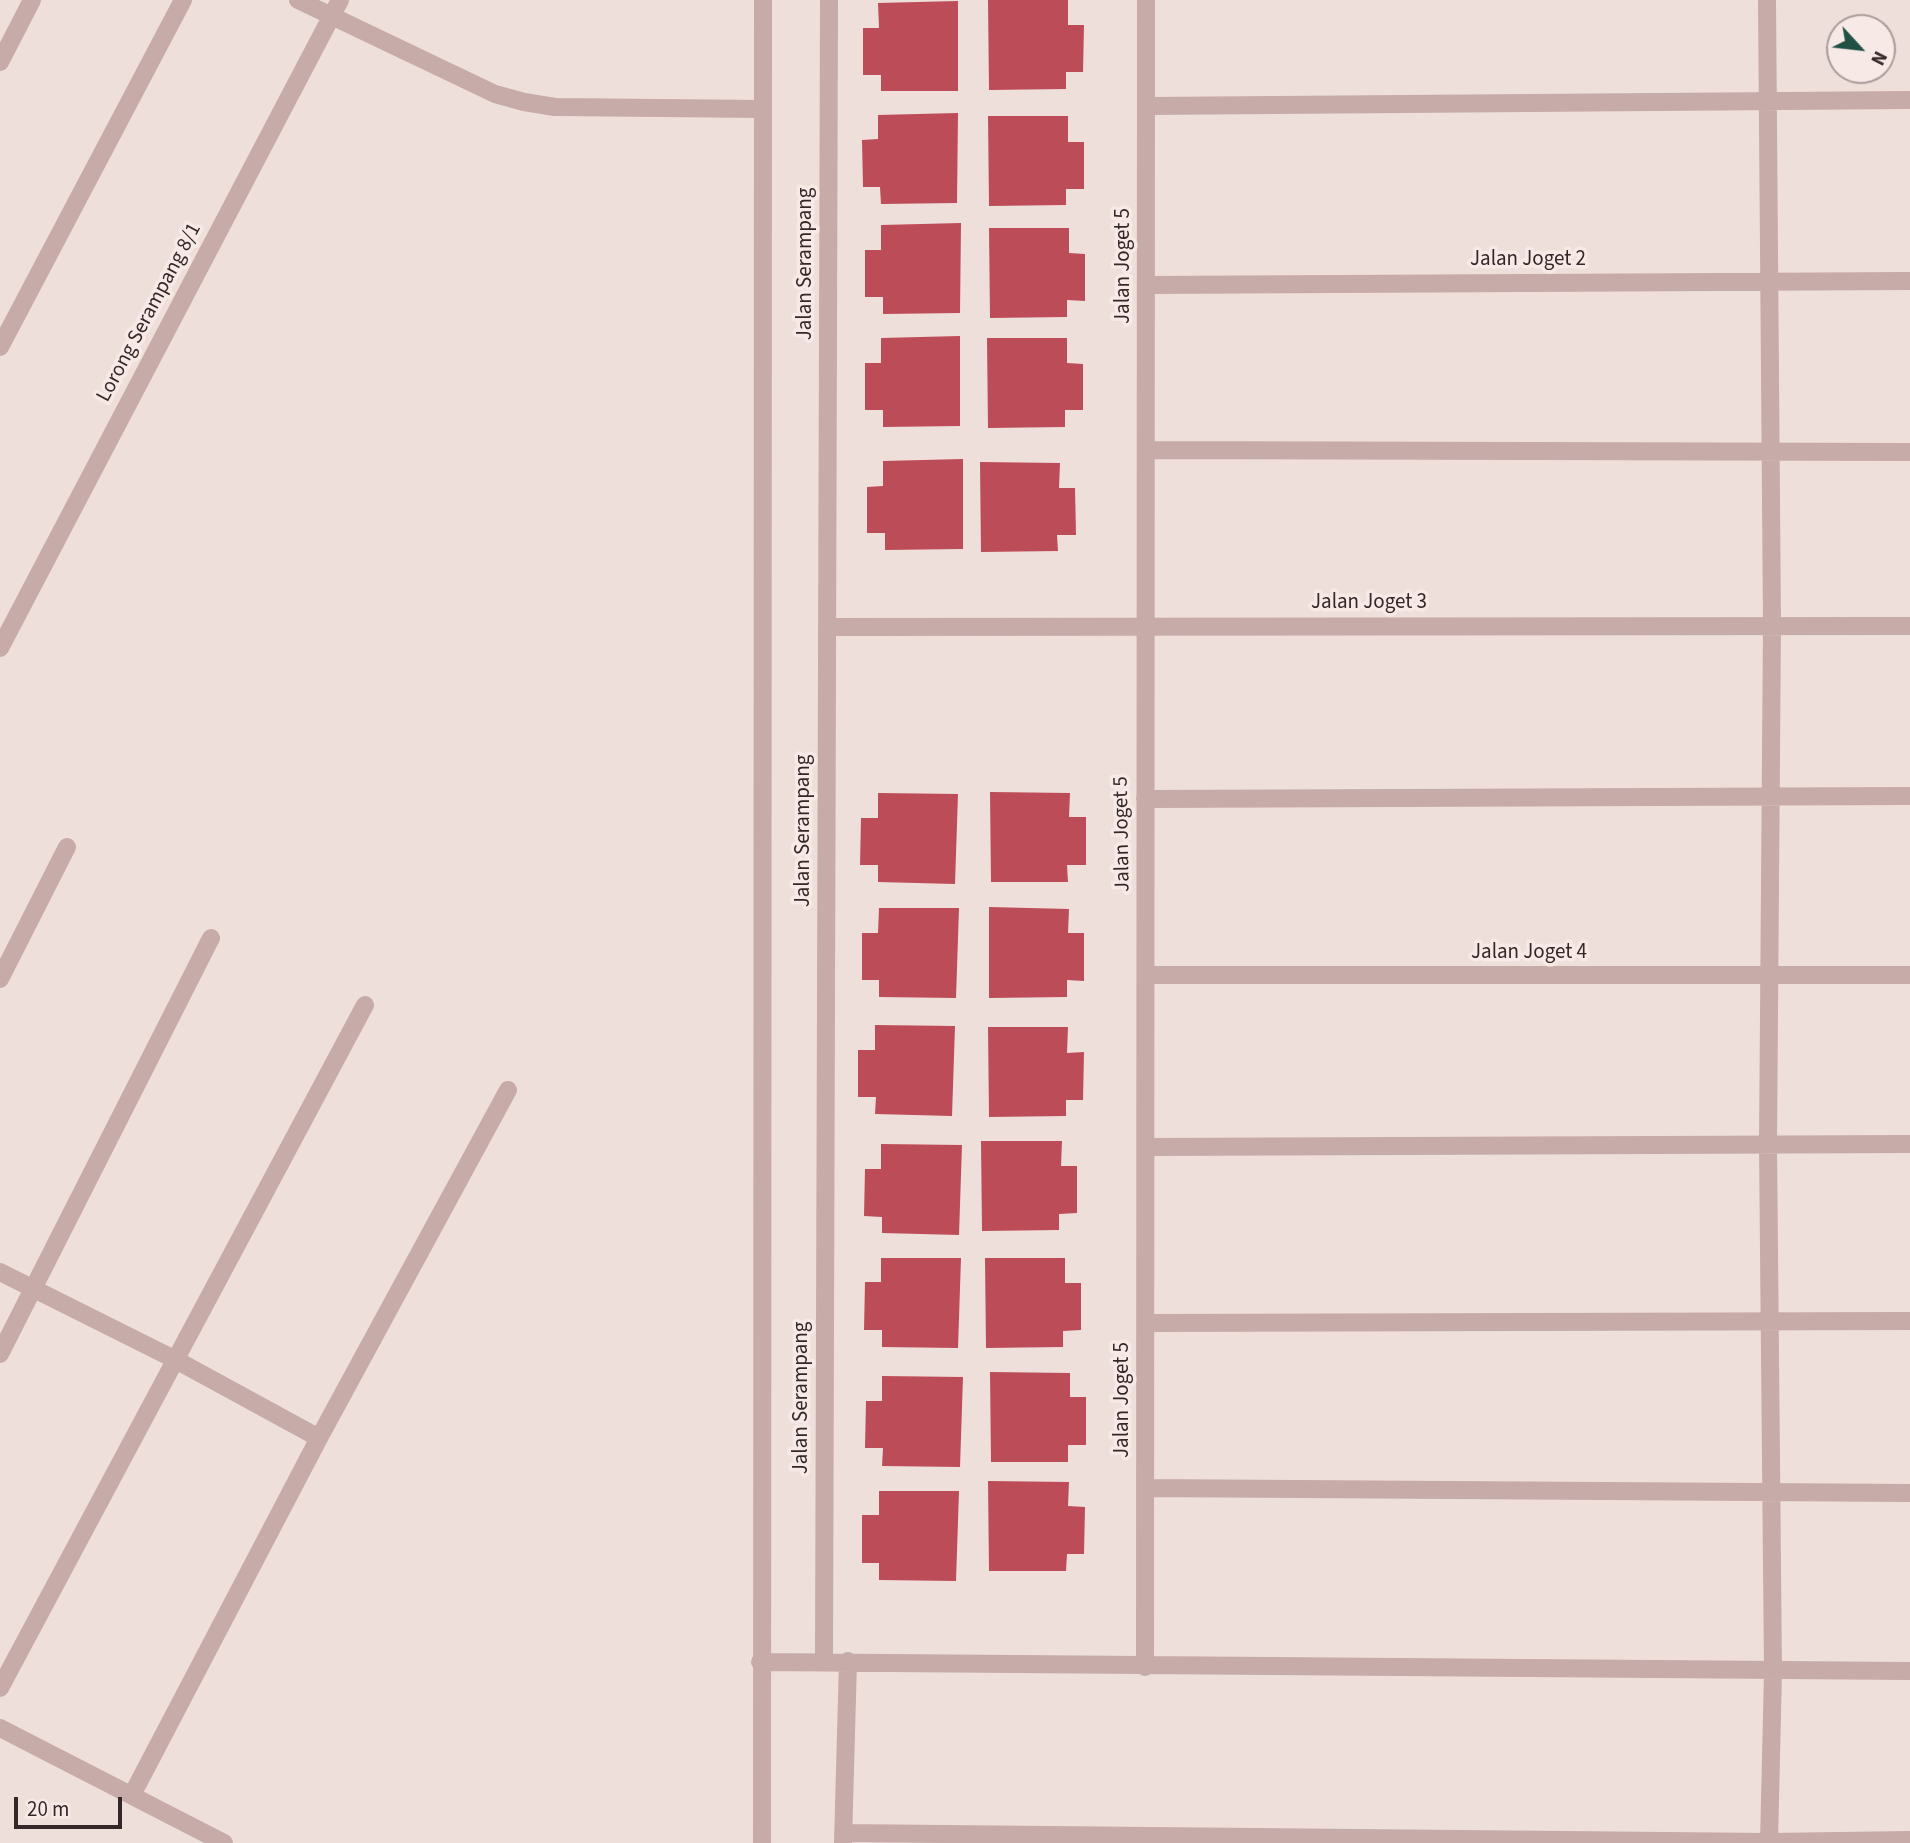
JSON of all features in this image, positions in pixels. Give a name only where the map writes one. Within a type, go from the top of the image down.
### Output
[{"type":"street","points":[[0,62],[32,0]]},
{"type":"street","points":[[0,347],[183,0]]},
{"type":"street","points":[[298,0],[495,94],[524,102],[555,107],[763,109]]},
{"type":"street","name":"Lorong Serampang 8/1","points":[[0,648],[340,0]]},
{"type":"street","points":[[762,0],[762,1843]]},
{"type":"street","name":"Jalan Serampang","points":[[824,1661],[830,0]]},
{"type":"street","name":"Jalan Joget 5","points":[[1145,1667],[1148,975],[1146,0]]},
{"type":"street","points":[[1767,0],[1772,624],[1768,1144],[1773,1672],[1769,1842]]},
{"type":"street","points":[[1148,106],[1767,99],[1910,100]]},
{"type":"street","name":"Jalan Joget 2","points":[[1146,285],[1910,281]]},
{"type":"street","points":[[1146,450],[1910,452]]},
{"type":"street","name":"Jalan Joget 3","points":[[827,626],[1910,626]]},
{"type":"street","points":[[1146,799],[1910,796]]},
{"type":"street","points":[[0,979],[67,847]]},
{"type":"street","points":[[0,1354],[211,938]]},
{"type":"street","name":"Jalan Joget 4","points":[[1148,975],[1910,975]]},
{"type":"street","points":[[0,1688],[365,1005]]},
{"type":"street","points":[[132,1795],[318,1437],[508,1090]]},
{"type":"street","points":[[1147,1147],[1910,1144]]},
{"type":"street","points":[[0,1272],[176,1360],[318,1437]]},
{"type":"street","points":[[1146,1322],[1910,1321]]},
{"type":"street","points":[[1145,1488],[1910,1493]]},
{"type":"street","points":[[848,1661],[843,1838],[1769,1842],[1910,1840]]},
{"type":"street","points":[[760,1662],[1910,1671]]},
{"type":"street","points":[[0,1728],[224,1843]]},
{"type":"building","points":[[988,0],[1068,0],[1068,25],[1084,25],[1083,72],[1066,72],[1066,89],[989,90]]},
{"type":"building","points":[[958,1],[958,91],[881,91],[881,75],[863,75],[863,28],[879,28],[878,3]]},
{"type":"building","points":[[958,113],[957,203],[881,204],[880,187],[863,187],[862,140],[878,139],[878,115]]},
{"type":"building","points":[[988,116],[1068,116],[1068,142],[1084,142],[1084,189],[1066,189],[1066,205],[989,206]]},
{"type":"building","points":[[961,223],[960,313],[883,314],[883,297],[865,297],[865,250],[881,250],[881,225]]},
{"type":"building","points":[[989,228],[1069,228],[1069,253],[1085,254],[1085,301],[1067,300],[1067,317],[990,318]]},
{"type":"building","points":[[960,336],[960,426],[883,427],[883,410],[865,410],[865,363],[881,363],[881,338]]},
{"type":"building","points":[[987,338],[1067,338],[1067,363],[1083,364],[1083,410],[1065,410],[1065,427],[988,428]]},
{"type":"building","points":[[963,459],[963,549],[885,550],[885,533],[867,533],[867,487],[883,486],[883,461]]},
{"type":"building","points":[[980,462],[1060,463],[1059,488],[1075,488],[1076,535],[1057,535],[1058,551],[981,552]]},
{"type":"building","points":[[990,792],[1070,793],[1069,817],[1086,817],[1086,865],[1067,865],[1068,882],[991,882]]},
{"type":"building","points":[[878,793],[958,794],[955,884],[878,882],[878,865],[860,865],[861,818],[878,818]]},
{"type":"building","points":[[989,907],[1069,909],[1068,933],[1084,933],[1084,981],[1067,980],[1067,997],[989,998]]},
{"type":"building","points":[[879,908],[959,908],[956,998],[879,997],[879,980],[862,980],[862,933],[878,933]]},
{"type":"building","points":[[875,1025],[955,1026],[952,1116],[875,1114],[876,1097],[858,1097],[858,1050],[875,1050]]},
{"type":"building","points":[[988,1027],[1068,1027],[1067,1053],[1084,1052],[1083,1100],[1066,1100],[1066,1116],[989,1117]]},
{"type":"building","points":[[981,1141],[1062,1141],[1061,1166],[1077,1166],[1077,1213],[1059,1214],[1059,1230],[982,1231]]},
{"type":"building","points":[[881,1144],[962,1145],[959,1235],[882,1233],[882,1217],[864,1216],[865,1169],[881,1169]]},
{"type":"building","points":[[881,1258],[961,1258],[958,1348],[882,1347],[882,1330],[864,1330],[865,1282],[881,1282]]},
{"type":"building","points":[[985,1258],[1065,1258],[1065,1283],[1081,1283],[1081,1330],[1063,1331],[1063,1347],[986,1348]]},
{"type":"building","points":[[990,1372],[1070,1373],[1070,1397],[1086,1397],[1086,1445],[1068,1445],[1068,1462],[991,1462]]},
{"type":"building","points":[[882,1376],[963,1377],[960,1467],[882,1466],[883,1448],[865,1448],[866,1401],[882,1401]]},
{"type":"building","points":[[988,1481],[1069,1482],[1068,1506],[1085,1507],[1084,1554],[1067,1554],[1066,1571],[989,1571]]},
{"type":"building","points":[[879,1491],[959,1491],[956,1581],[879,1580],[879,1563],[862,1563],[862,1515],[879,1515]]}]
